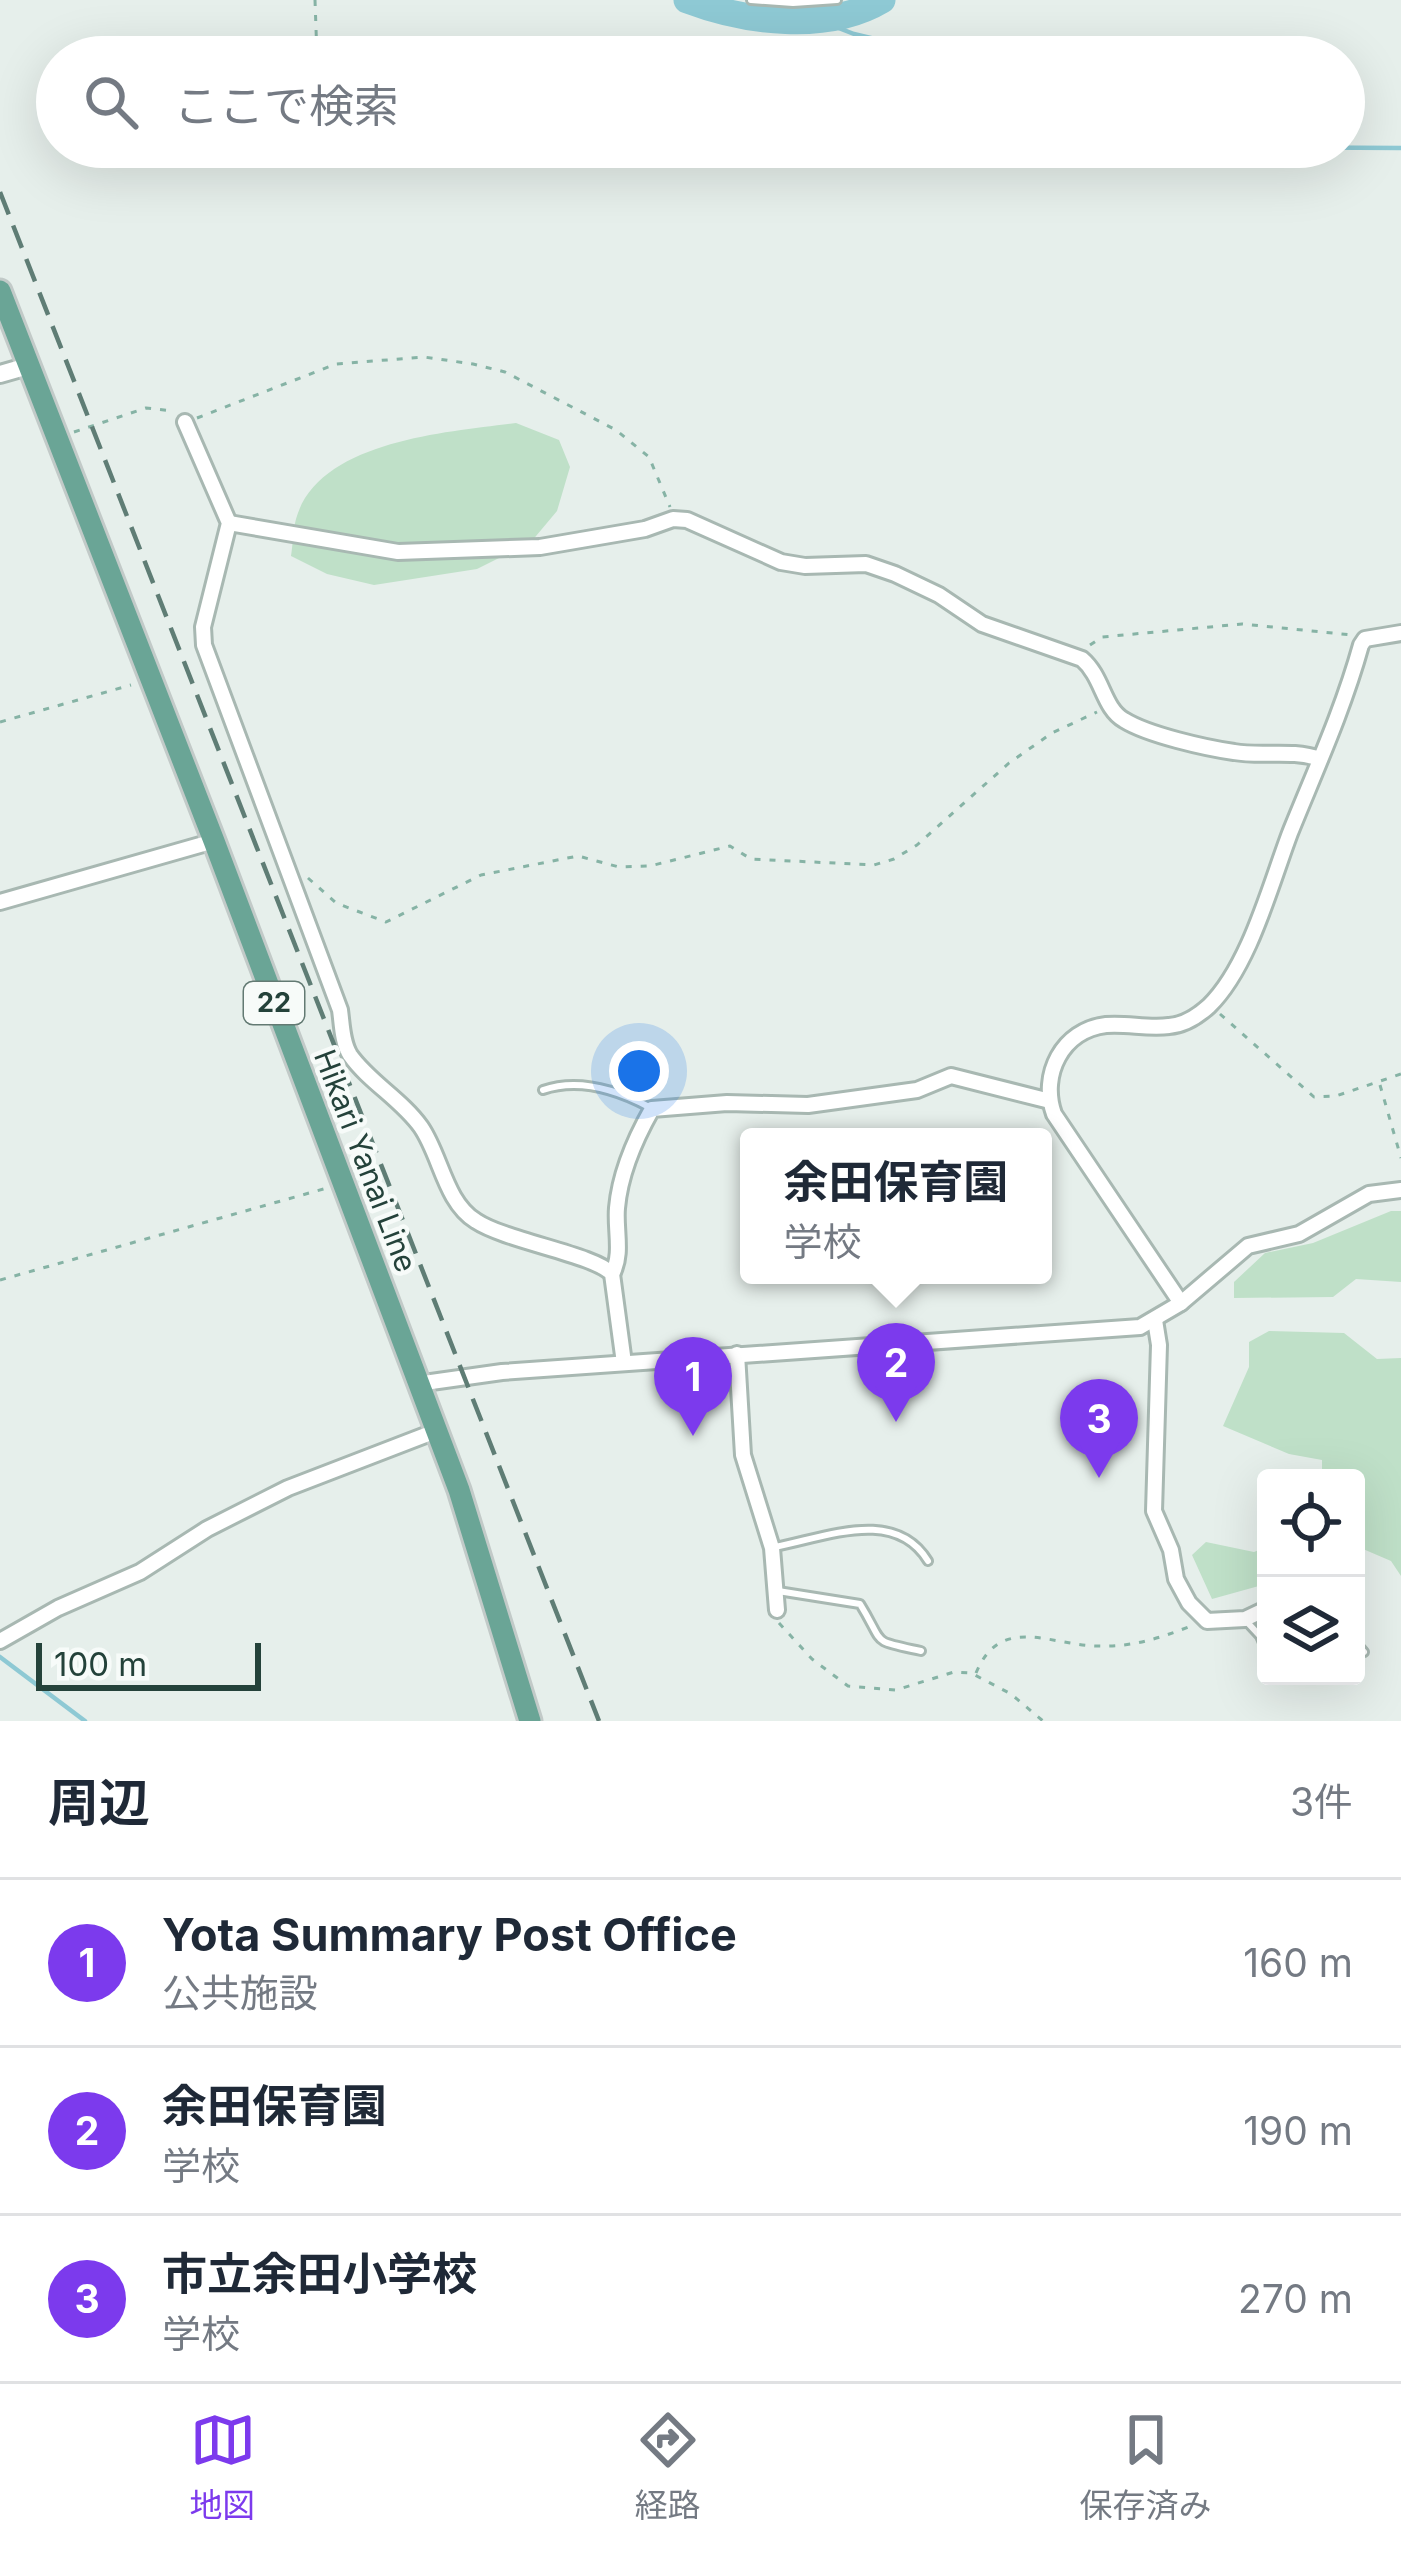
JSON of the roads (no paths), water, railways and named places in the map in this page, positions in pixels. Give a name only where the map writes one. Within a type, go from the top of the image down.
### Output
[{"type":"main road","name":"Hikari Yanai Line","points":[[0,292],[436,1431],[478,1546],[530,1721]]},
{"type":"street","points":[[0,374],[28,366]]},
{"type":"street","points":[[185,422],[230,524],[202,628],[204,645],[340,1010],[349,1053],[424,1130],[451,1192],[470,1218],[550,1251],[604,1265],[612,1274]]},
{"type":"street","points":[[230,524],[424,553],[540,547],[645,529],[673,519],[716,530],[781,562],[866,564],[895,574],[939,595],[982,624],[1082,659],[1096,670],[1109,706],[1121,719],[1142,728],[1238,753],[1304,754],[1319,759]]},
{"type":"street","points":[[1181,1303],[1060,1124],[1050,1101],[1054,1063],[1079,1035],[1099,1026],[1169,1027],[1188,1022],[1225,990],[1365,639],[1401,633]]},
{"type":"street","points":[[0,902],[214,841]]},
{"type":"street","points":[[624,1363],[612,1274],[618,1257],[620,1191],[631,1151],[652,1109],[728,1103],[808,1106],[916,1090],[951,1076],[1050,1101]]},
{"type":"street","points":[[418,1384],[502,1372],[1140,1327],[1181,1303],[1248,1246],[1298,1234],[1369,1194],[1401,1190]]},
{"type":"street","points":[[1155,1320],[1159,1345],[1154,1510],[1171,1550],[1176,1580],[1207,1621],[1245,1619],[1257,1613]]},
{"type":"street","points":[[737,1354],[743,1455],[772,1548],[777,1610]]},
{"type":"street","points":[[0,1641],[58,1608],[140,1572],[207,1528],[288,1488],[436,1431]]},
{"type":"lane","points":[[751,0],[837,0]]},
{"type":"lane","points":[[543,1090],[580,1084],[652,1109]]},
{"type":"lane","points":[[772,1548],[880,1527],[918,1544],[928,1561]]},
{"type":"lane","points":[[778,1592],[860,1604],[874,1635],[883,1643],[921,1651]]},
{"type":"lane","points":[[1245,1619],[1257,1633]]},
{"type":"waterway","points":[[687,0],[734,14],[786,21],[836,17],[882,0]]},
{"type":"waterway","points":[[818,20],[862,36]]},
{"type":"waterway","points":[[1365,148],[1401,148]]},
{"type":"waterway","points":[[0,1657],[85,1721]]},
{"type":"railway","points":[[0,192],[599,1721]]},
{"type":"place","name":"余田保育園","points":[[896,1422]]},
{"type":"place","name":"Yota Summary Post Office","points":[[693,1436]]},
{"type":"place","name":"市立余田小学校","points":[[1099,1478]]}]
